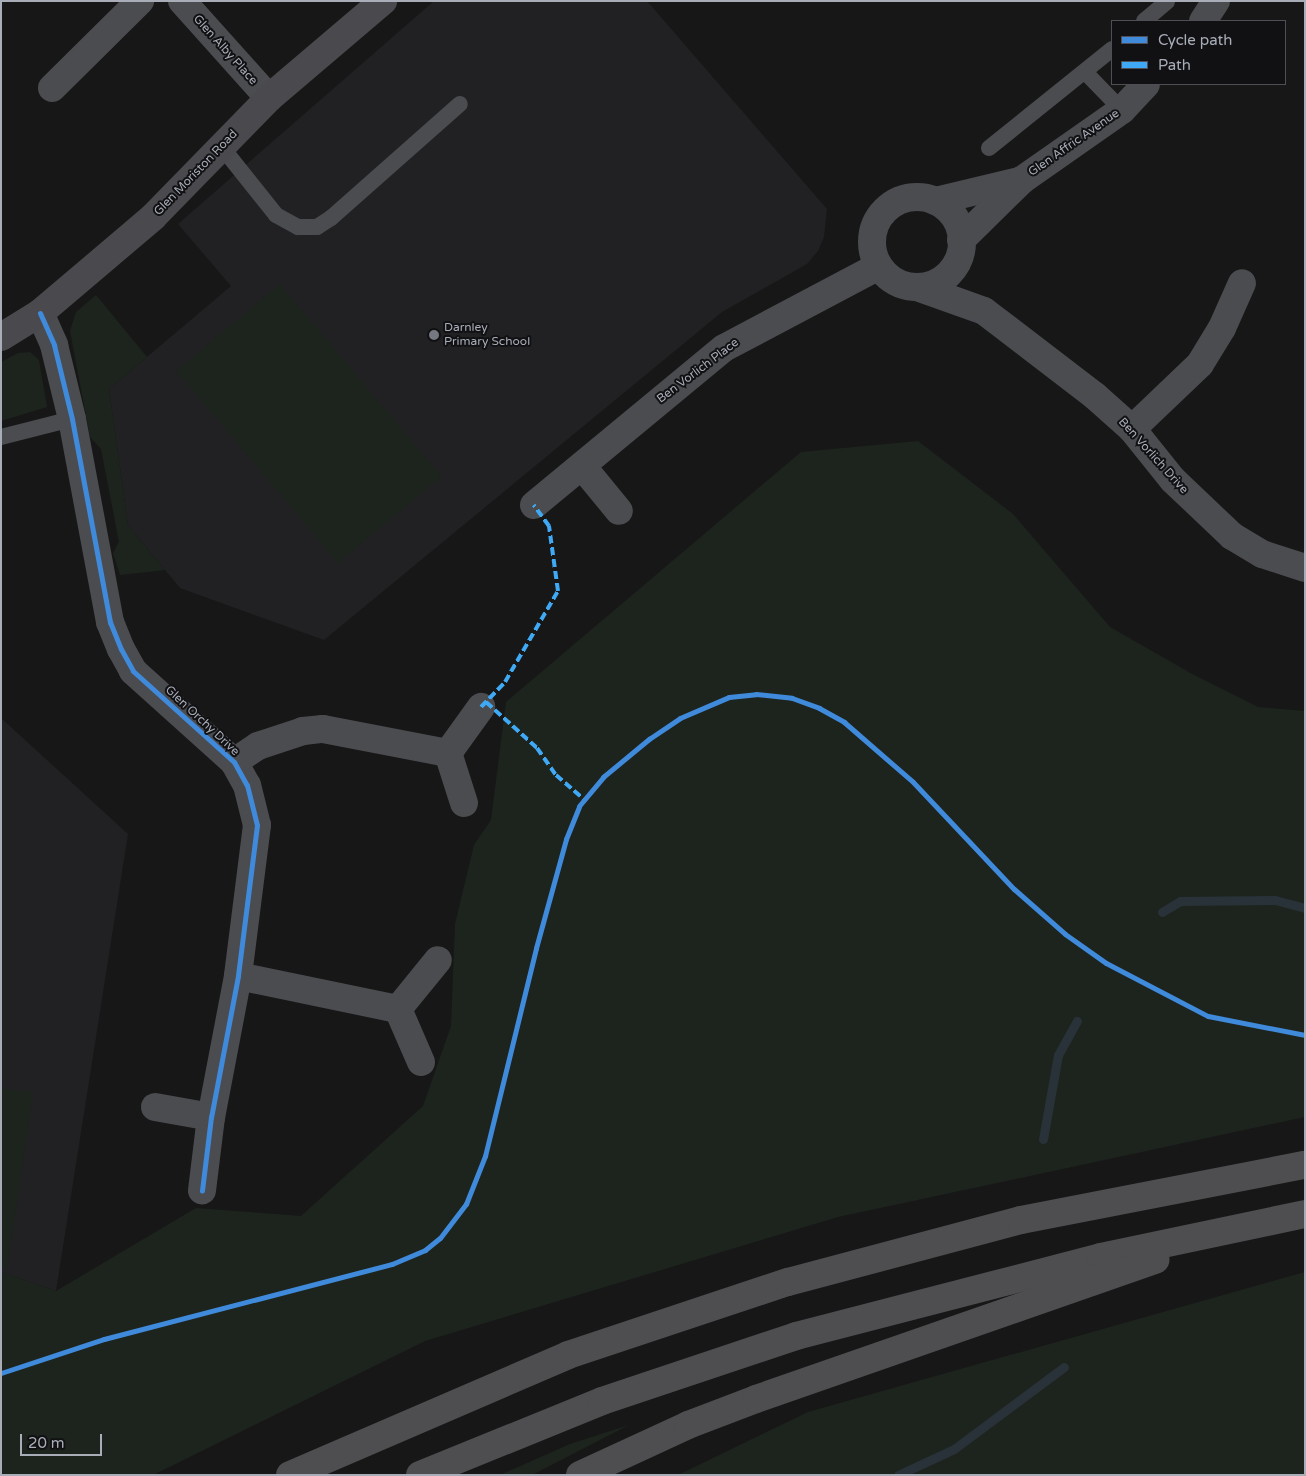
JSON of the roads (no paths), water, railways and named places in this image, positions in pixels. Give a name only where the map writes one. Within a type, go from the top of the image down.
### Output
[{"type":"highway","points":[[290,1475],[568,1355],[788,1282],[1021,1220],[1305,1165]]},
{"type":"highway","points":[[420,1475],[602,1401],[796,1336],[1092,1259],[1305,1214]]},
{"type":"highway","points":[[580,1475],[688,1425],[1262,1222]]},
{"type":"street","points":[[52,88],[140,1]]},
{"type":"street","points":[[146,1],[165,1]]},
{"type":"street","name":"Glen Alby Place","points":[[182,1],[269,98]]},
{"type":"street","name":"Glen Moriston Road","points":[[1,337],[40,313],[180,193],[221,146],[269,98],[383,1]]},
{"type":"street","points":[[1204,20],[1216,1]]},
{"type":"street","name":"Glen Affric Avenue","points":[[960,249],[1022,180],[1122,110],[1145,85]]},
{"type":"street","name":"Glen Affric Avenue","points":[[935,201],[1022,180]]},
{"type":"street","points":[[906,198],[935,201],[954,217],[960,249],[943,279],[917,287],[895,281],[879,266],[872,240],[882,214],[906,198]]},
{"type":"street","name":"Ben Vorlich Drive","points":[[960,249],[968,285],[984,311]]},
{"type":"street","name":"Ben Vorlich Place","points":[[534,505],[724,348],[879,266]]},
{"type":"street","points":[[1132,429],[1200,364],[1222,328],[1242,283]]},
{"type":"street","name":"Ben Vorlich Drive","points":[[917,287],[984,311],[1095,396],[1132,429],[1173,480],[1232,536],[1262,554],[1305,568]]},
{"type":"street","name":"Glen Orchy Drive","points":[[40,313],[54,346],[72,419],[94,551],[110,622],[121,649],[134,671],[234,762],[247,786],[256,825],[238,976],[211,1117],[202,1190]]},
{"type":"street","points":[[582,466],[619,510]]},
{"type":"street","points":[[464,803],[448,753],[481,707]]},
{"type":"street","name":"Glen Orchy Drive","points":[[234,762],[266,743],[303,731],[323,730],[448,753]]},
{"type":"street","points":[[398,1009],[438,960]]},
{"type":"street","points":[[238,976],[398,1009]]},
{"type":"street","points":[[398,1009],[421,1062]]},
{"type":"street","points":[[155,1107],[211,1117]]},
{"type":"lane","points":[[1145,20],[1166,2]]},
{"type":"lane","points":[[989,148],[1111,50]]},
{"type":"lane","points":[[1085,72],[1122,110]]},
{"type":"lane","points":[[221,146],[276,215],[298,227],[317,227],[331,218],[460,104]]},
{"type":"lane","points":[[1,437],[72,419]]},
{"type":"waterway","points":[[1162,912],[1180,901],[1275,900],[1305,908]]},
{"type":"waterway","points":[[1043,1139],[1058,1055],[1077,1021]]},
{"type":"waterway","points":[[898,1475],[954,1449],[1064,1367]]},
{"type":"place","name":"Darnley Primary School","points":[[434,335]]}]
